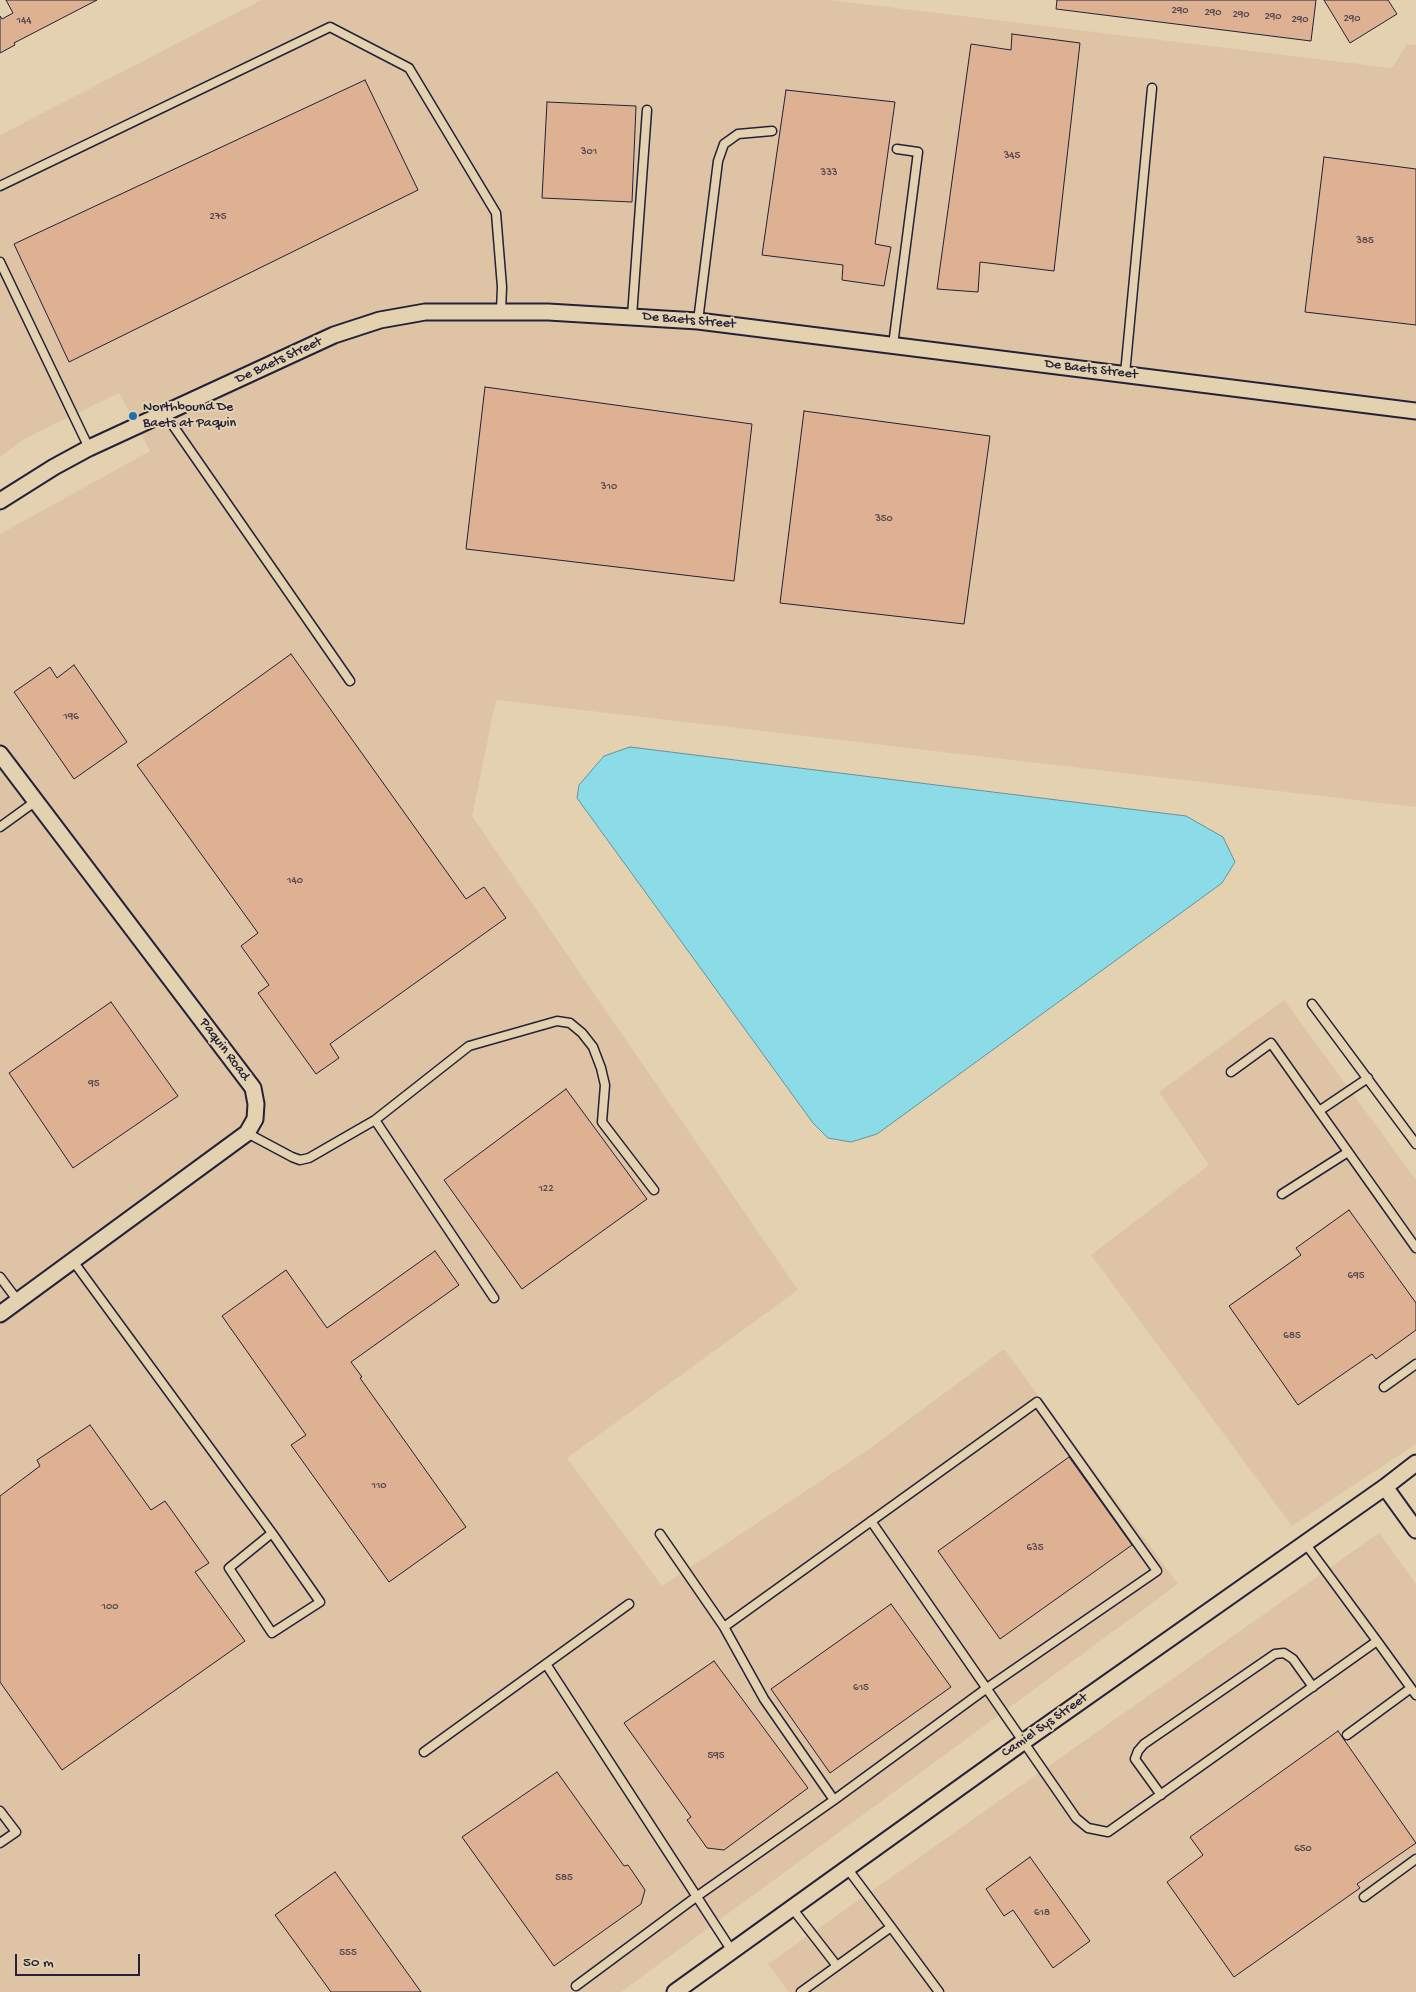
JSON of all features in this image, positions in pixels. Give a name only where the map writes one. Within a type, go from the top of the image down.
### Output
[{"type":"street","name":"De Baets Street","points":[[0,501],[54,467],[89,448],[334,335],[380,320],[425,312],[501,311],[632,316],[698,321],[1416,410]]},
{"type":"street","name":"Paquin Road","points":[[0,754],[253,1088],[256,1104],[255,1119],[247,1132]]},
{"type":"street","points":[[0,1314],[247,1132]]},
{"type":"street","name":"Camiel Sys Street","points":[[675,1992],[1023,1742],[1385,1487],[1416,1463]]},
{"type":"street","points":[[1385,1487],[1416,1530]]},
{"type":"lane","points":[[0,186],[330,27],[409,68],[496,213],[502,286],[501,311]]},
{"type":"lane","points":[[1125,374],[1152,88]]},
{"type":"lane","points":[[632,316],[648,110]]},
{"type":"lane","points":[[698,321],[718,161],[724,144],[738,134],[772,131]]},
{"type":"lane","points":[[893,345],[918,152],[897,149]]},
{"type":"lane","points":[[0,262],[89,448]]},
{"type":"lane","points":[[165,414],[350,681]]},
{"type":"lane","points":[[0,827],[36,801]]},
{"type":"lane","points":[[1312,1004],[1416,1144]]},
{"type":"lane","points":[[247,1132],[292,1157],[300,1160],[309,1158],[375,1120],[469,1046],[557,1021],[570,1023],[594,1047],[605,1085],[602,1122],[654,1190]]},
{"type":"lane","points":[[1231,1072],[1271,1043],[1416,1248]]},
{"type":"lane","points":[[1320,1111],[1368,1078]]},
{"type":"lane","points":[[375,1120],[494,1298]]},
{"type":"lane","points":[[1282,1194],[1348,1152]]},
{"type":"lane","points":[[73,1261],[272,1532],[320,1602],[272,1633],[229,1568],[272,1532]]},
{"type":"lane","points":[[0,1277],[18,1301]]},
{"type":"lane","points":[[1384,1387],[1416,1364]]},
{"type":"lane","points":[[576,1986],[696,1897],[834,1800],[987,1688],[1157,1571],[1037,1402],[724,1627]]},
{"type":"lane","points":[[871,1521],[1076,1818],[1088,1828],[1108,1832],[1377,1641]]},
{"type":"lane","points":[[660,1534],[724,1627],[764,1699],[834,1800]]},
{"type":"lane","points":[[1305,1544],[1414,1691],[1347,1735]]},
{"type":"lane","points":[[424,1752],[629,1604]]},
{"type":"lane","points":[[1161,1795],[1135,1759],[1138,1751],[1144,1744],[1275,1654],[1284,1652],[1293,1659],[1313,1687]]},
{"type":"lane","points":[[546,1664],[732,1951]]},
{"type":"lane","points":[[0,1810],[16,1832],[0,1843]]},
{"type":"lane","points":[[1364,1898],[1416,1859]]},
{"type":"lane","points":[[847,1868],[939,1992]]},
{"type":"lane","points":[[792,1908],[837,1966]]},
{"type":"lane","points":[[801,1992],[891,1926]]},
{"type":"shaded area","points":[[261,0],[830,0],[1392,68],[1407,44],[1416,45],[1416,807],[496,700],[472,816],[798,1290],[567,1458],[662,1586],[869,1449],[1004,1349],[1178,1584],[621,1992],[0,1992],[0,534],[150,451],[119,393],[24,439],[0,457],[0,135]]},
{"type":"shaded area","points":[[1284,1000],[1416,1180],[1416,1444],[1292,1526],[1091,1255],[1209,1165],[1159,1092]]},
{"type":"shaded area","points":[[1379,1533],[1416,1584],[1416,1992],[789,1992],[768,1964]]},
{"type":"water","points":[[630,747],[1186,816],[1223,837],[1235,862],[1222,883],[877,1134],[851,1142],[828,1138],[813,1123],[577,798],[579,785],[604,756]]},
{"type":"building","points":[[6,0],[97,0],[14,43],[15,45],[0,53],[0,16],[2,19],[13,13]]},
{"type":"building","points":[[1057,0],[1316,0],[1311,41],[1056,9]]},
{"type":"building","points":[[1324,0],[1388,0],[1397,14],[1350,43]]},
{"type":"building","points":[[1012,34],[1080,43],[1054,271],[980,262],[978,292],[937,289],[971,44],[1011,50]]},
{"type":"building","points":[[365,80],[418,190],[69,362],[14,244]]},
{"type":"building","points":[[786,90],[895,102],[875,244],[891,247],[884,286],[842,280],[843,265],[762,255]]},
{"type":"building","points":[[547,102],[636,106],[632,202],[542,198]]},
{"type":"building","points":[[1324,157],[1416,169],[1416,325],[1305,312]]},
{"type":"building","points":[[485,387],[752,424],[734,581],[466,549]]},
{"type":"building","points":[[804,411],[990,436],[964,624],[780,603]]},
{"type":"building","points":[[291,654],[466,899],[484,887],[506,918],[330,1044],[339,1058],[316,1074],[258,993],[269,985],[241,946],[258,933],[137,765]]},
{"type":"building","points":[[74,665],[127,742],[74,779],[14,692],[50,667],[57,678]]},
{"type":"building","points":[[111,1002],[178,1096],[73,1168],[9,1073]]},
{"type":"building","points":[[566,1089],[647,1199],[522,1289],[444,1180]]},
{"type":"building","points":[[1349,1210],[1416,1303],[1416,1330],[1376,1359],[1372,1354],[1298,1405],[1229,1306],[1301,1255],[1296,1248]]},
{"type":"building","points":[[435,1251],[459,1285],[351,1362],[362,1377],[360,1378],[466,1527],[389,1582],[291,1445],[306,1435],[222,1316],[286,1270],[327,1328]]},
{"type":"building","points":[[90,1425],[151,1510],[165,1501],[209,1563],[195,1572],[245,1641],[62,1770],[0,1682],[0,1496],[40,1466],[37,1460]]},
{"type":"building","points":[[1069,1457],[1132,1545],[1000,1639],[938,1551]]},
{"type":"building","points":[[891,1604],[951,1687],[830,1773],[771,1689]]},
{"type":"building","points":[[714,1661],[808,1788],[724,1850],[707,1848],[687,1820],[691,1817],[624,1723]]},
{"type":"building","points":[[1338,1731],[1416,1843],[1357,1884],[1360,1888],[1234,1977],[1167,1882],[1203,1855],[1190,1837]]},
{"type":"building","points":[[557,1772],[624,1866],[628,1865],[645,1890],[641,1904],[554,1966],[462,1837]]},
{"type":"building","points":[[1030,1857],[1090,1941],[1053,1968],[1013,1910],[1004,1916],[986,1889]]},
{"type":"building","points":[[335,1872],[421,1992],[331,1992],[275,1915]]},
{"type":"place","name":"Northbound De Baets at Paquin","points":[[133,416]]}]
